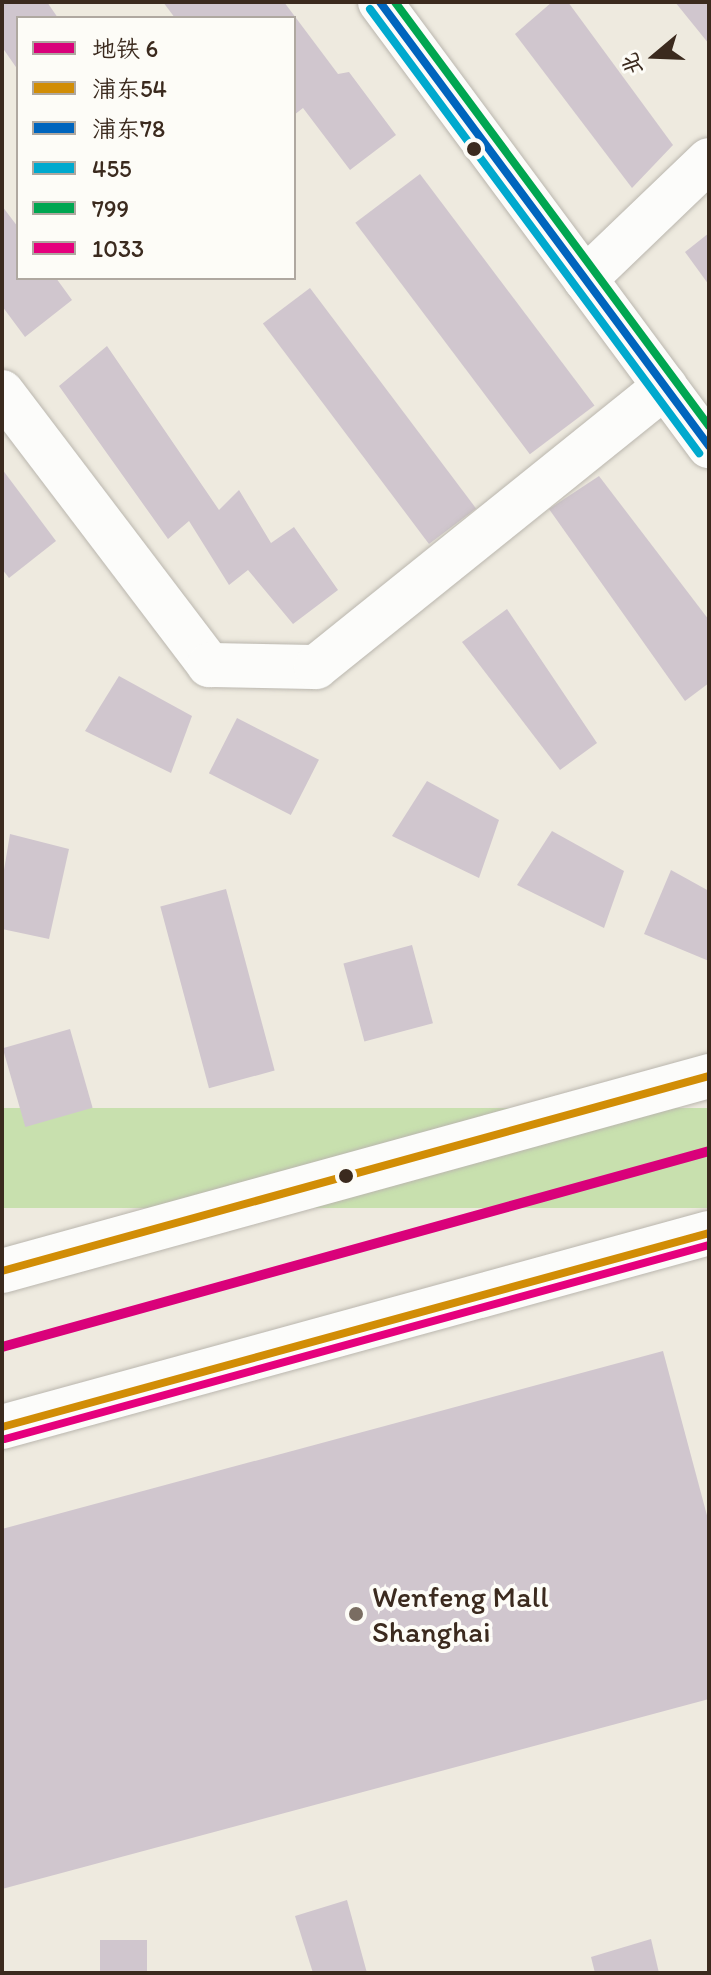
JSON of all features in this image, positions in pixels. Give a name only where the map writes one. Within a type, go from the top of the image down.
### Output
[{"type":"main road","points":[[380,2],[709,446]]},
{"type":"main road","points":[[585,279],[709,160]]},
{"type":"main road","points":[[2,392],[209,665],[316,667],[665,386]]},
{"type":"main road","points":[[2,1271],[709,1076]]},
{"type":"main road","points":[[2,1427],[709,1233]]},
{"type":"green space","points":[[2,1108],[709,1108],[709,1208],[2,1208]]},
{"type":"building","points":[[47,2],[57,16],[16,16],[16,67],[2,47],[2,4]]},
{"type":"building","points":[[163,2],[284,2],[294,16],[174,16]]},
{"type":"building","points":[[552,2],[568,2],[673,145],[632,188],[515,34]]},
{"type":"building","points":[[675,2],[709,2],[709,44]]},
{"type":"building","points":[[296,18],[338,74],[349,72],[396,135],[350,170],[303,108],[296,113]]},
{"type":"building","points":[[420,174],[595,406],[530,454],[355,223]]},
{"type":"building","points":[[2,206],[16,224],[16,280],[57,280],[72,300],[25,337],[2,306]]},
{"type":"building","points":[[709,233],[709,285],[685,252]]},
{"type":"building","points":[[310,288],[476,508],[429,544],[263,324]]},
{"type":"building","points":[[107,346],[219,510],[239,490],[271,543],[294,527],[338,590],[293,624],[248,570],[229,585],[189,521],[168,539],[59,386]]},
{"type":"building","points":[[2,469],[56,541],[9,578],[2,569]]},
{"type":"building","points":[[599,476],[709,620],[709,683],[685,701],[549,509]]},
{"type":"building","points":[[507,609],[597,743],[560,770],[462,642]]},
{"type":"building","points":[[119,676],[192,716],[171,773],[85,731]]},
{"type":"building","points":[[237,718],[319,760],[291,815],[209,773]]},
{"type":"building","points":[[427,781],[499,820],[479,878],[392,836]]},
{"type":"building","points":[[552,831],[624,871],[604,928],[517,885]]},
{"type":"building","points":[[10,834],[69,849],[49,939],[2,929],[2,882]]},
{"type":"building","points":[[671,870],[709,891],[709,961],[644,934]]},
{"type":"building","points":[[226,889],[275,1071],[209,1088],[160,907]]},
{"type":"building","points":[[412,945],[433,1023],[364,1042],[343,963]]},
{"type":"building","points":[[70,1029],[93,1108],[25,1127],[3,1048]]},
{"type":"building","name":"Wenfeng Mall Shanghai","points":[[663,1351],[709,1523],[709,1699],[2,1889],[2,1529]]},
{"type":"building","points":[[347,1900],[367,1973],[313,1973],[295,1916]]},
{"type":"building","points":[[651,1939],[659,1973],[595,1973],[591,1957]]},
{"type":"building","points":[[100,1940],[147,1940],[147,1973],[100,1973]]},
{"type":"metro line","name":"6","points":[[2,1347],[709,1151]]},
{"type":"transit line","name":"浦东78","points":[[380,2],[709,446]]},
{"type":"transit line","name":"799","points":[[395,2],[709,426]]},
{"type":"transit line","name":"455","points":[[370,9],[699,453]]},
{"type":"transit line","name":"浦东54","points":[[2,1271],[709,1076]]},
{"type":"transit line","name":"浦东54","points":[[2,1427],[709,1233]]},
{"type":"transit line","name":"1033","points":[[5,1439],[709,1245]]},
{"type":"place","name":"Wenfeng Mall Shanghai","points":[[356,1614]]}]
